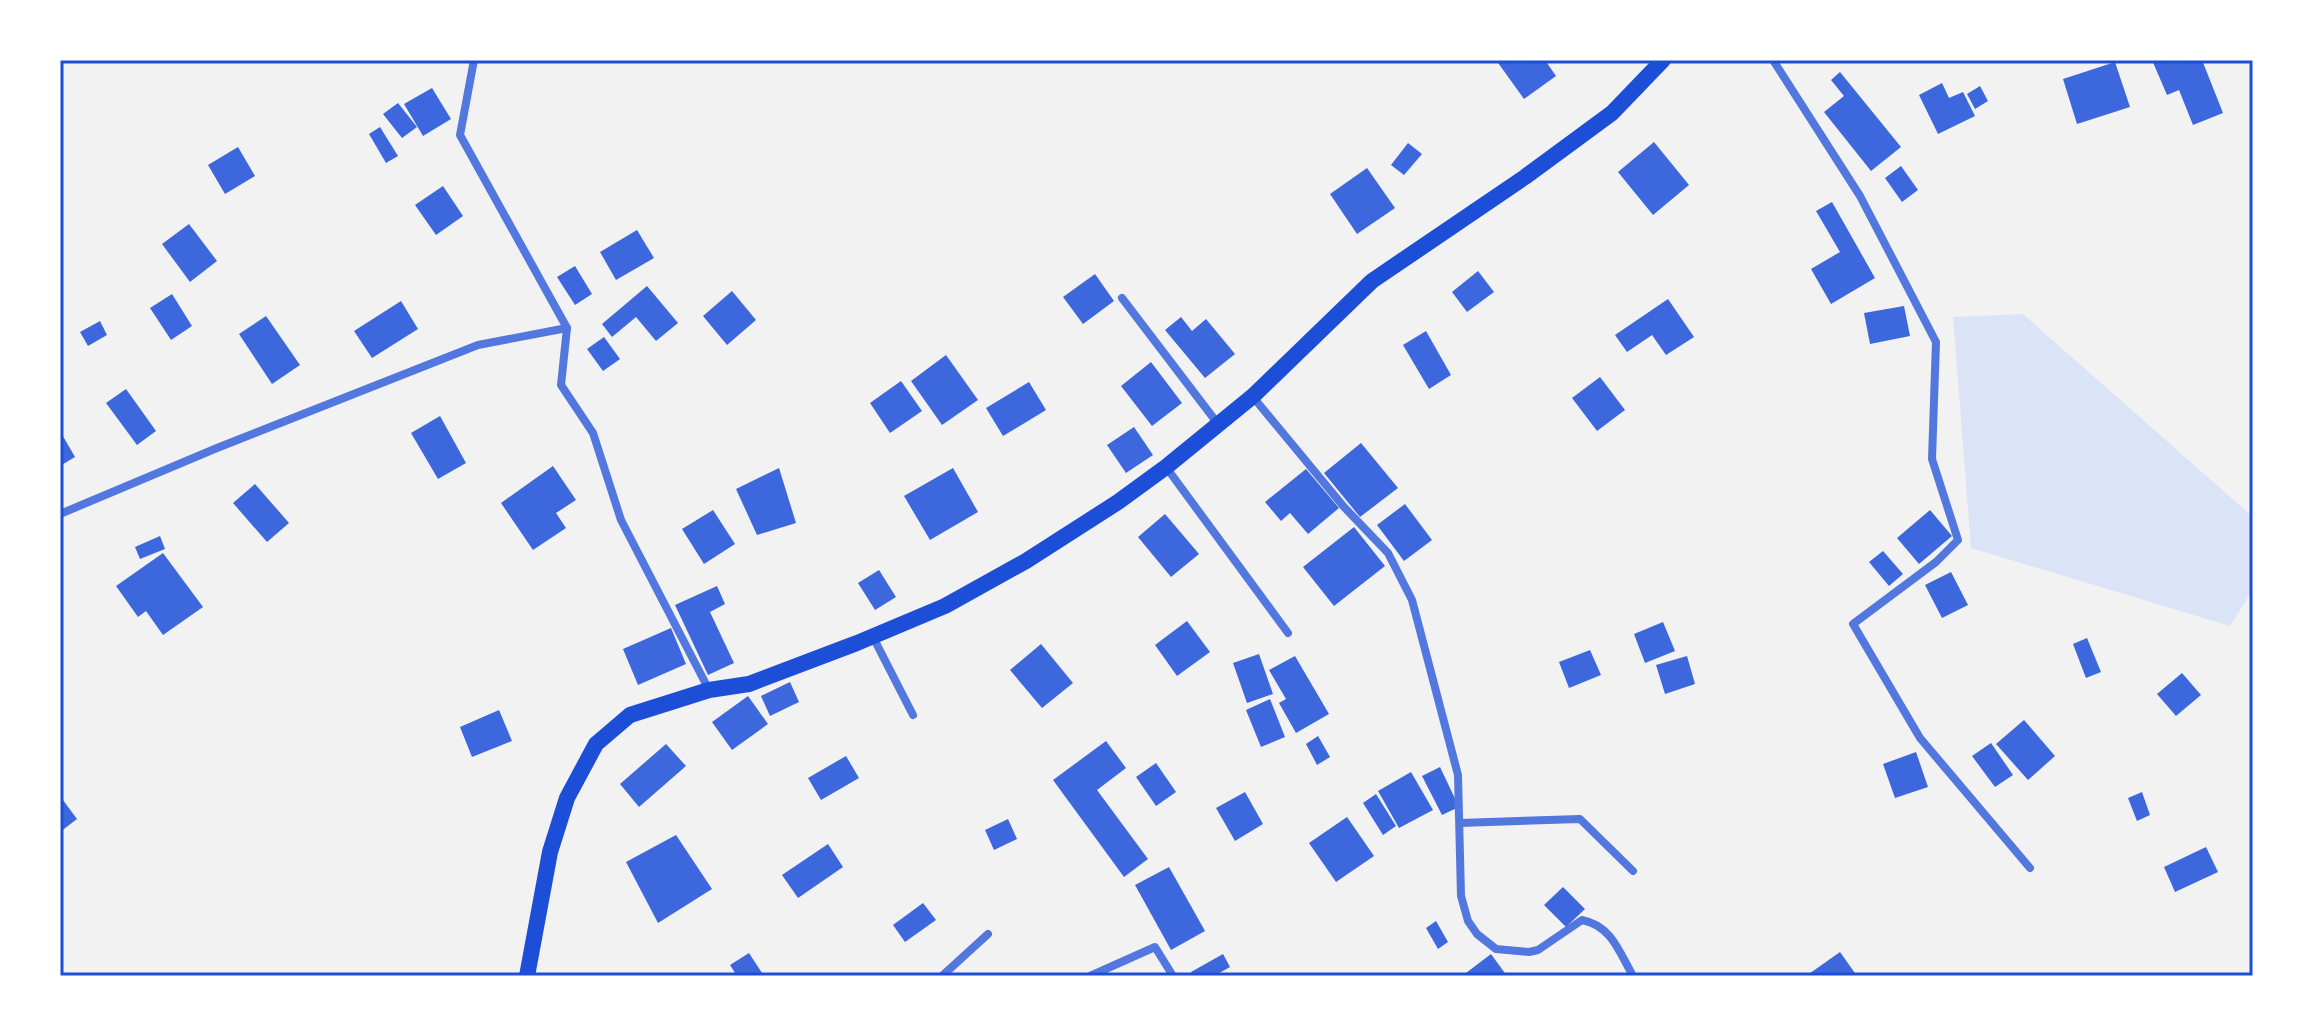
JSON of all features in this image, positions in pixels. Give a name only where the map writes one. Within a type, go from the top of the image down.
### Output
[{"type":"main road","points":[[527,976],[550,852],[567,798],[596,744],[630,715],[709,690],[749,684],[945,606],[1005,574],[1118,502],[1166,467],[1253,396],[1372,281],[1525,177],[1612,113],[1663,60]]},
{"type":"street","points":[[474,60],[460,135],[567,328],[561,385],[593,433],[621,520],[709,690]]},
{"type":"street","points":[[1773,60],[1860,196],[1936,342],[1932,459],[1958,540],[1936,562],[1853,624],[1920,738],[2030,868]]},
{"type":"street","points":[[1122,298],[1218,424]]},
{"type":"street","points":[[60,514],[478,345],[567,328]]},
{"type":"street","points":[[1253,396],[1344,507],[1388,553],[1412,600],[1458,775],[1463,909],[1468,921],[1485,942],[1507,951],[1529,952],[1538,950],[1582,920],[1595,923],[1609,932],[1633,976]]},
{"type":"street","points":[[1166,467],[1288,633]]},
{"type":"street","points":[[872,636],[913,715]]},
{"type":"street","points":[[1460,823],[1580,819],[1633,871]]},
{"type":"street","points":[[942,976],[988,934]]},
{"type":"street","points":[[1090,976],[1155,947],[1173,976]]},
{"type":"shaded area","points":[[2023,314],[2253,517],[2253,589],[2230,626],[1971,548],[1953,317]]},
{"type":"building","points":[[1496,60],[1545,60],[1556,76],[1524,99]]},
{"type":"building","points":[[2152,60],[2202,60],[2223,113],[2193,125],[2179,90],[2167,95]]},
{"type":"building","points":[[2115,62],[2130,107],[2077,124],[2063,79]]},
{"type":"building","points":[[1840,72],[1901,147],[1871,171],[1824,112],[1844,96],[1831,80]]},
{"type":"building","points":[[1942,83],[1949,98],[1963,92],[1975,116],[1938,134],[1919,95]]},
{"type":"building","points":[[1980,86],[1988,101],[1975,109],[1967,94]]},
{"type":"building","points":[[432,88],[451,119],[423,136],[404,104]]},
{"type":"building","points":[[398,103],[417,127],[402,138],[383,114]]},
{"type":"building","points":[[380,127],[398,156],[386,163],[369,134]]},
{"type":"building","points":[[1654,142],[1689,185],[1653,215],[1618,172]]},
{"type":"building","points":[[1408,143],[1422,154],[1404,175],[1391,165]]},
{"type":"building","points":[[238,147],[255,176],[225,194],[208,165]]},
{"type":"building","points":[[1901,166],[1918,190],[1902,202],[1885,178]]},
{"type":"building","points":[[1367,168],[1395,208],[1357,234],[1330,194]]},
{"type":"building","points":[[443,186],[463,216],[436,235],[415,205]]},
{"type":"building","points":[[1832,202],[1875,278],[1831,304],[1811,269],[1840,252],[1816,211]]},
{"type":"building","points":[[189,224],[217,261],[190,282],[162,244]]},
{"type":"building","points":[[637,230],[654,258],[616,280],[600,252]]},
{"type":"building","points":[[575,266],[592,294],[575,305],[557,277]]},
{"type":"building","points":[[1478,271],[1494,292],[1467,312],[1452,292]]},
{"type":"building","points":[[1095,274],[1114,301],[1083,324],[1063,297]]},
{"type":"building","points":[[647,286],[678,323],[656,341],[636,317],[612,337],[602,324]]},
{"type":"building","points":[[732,291],[756,320],[727,345],[703,316]]},
{"type":"building","points":[[172,294],[192,326],[171,340],[150,308]]},
{"type":"building","points":[[1668,299],[1694,337],[1666,355],[1652,335],[1627,352],[1615,335]]},
{"type":"building","points":[[401,301],[418,329],[372,358],[354,331]]},
{"type":"building","points":[[1904,306],[1910,336],[1870,344],[1864,313]]},
{"type":"building","points":[[266,316],[300,365],[272,384],[239,334]]},
{"type":"building","points":[[1181,317],[1192,331],[1206,319],[1235,354],[1205,378],[1165,330]]},
{"type":"building","points":[[100,321],[107,335],[88,346],[80,332]]},
{"type":"building","points":[[1426,331],[1451,375],[1429,389],[1403,345]]},
{"type":"building","points":[[604,337],[620,359],[603,371],[587,349]]},
{"type":"building","points":[[946,355],[978,400],[942,425],[911,381]]},
{"type":"building","points":[[1151,362],[1182,403],[1152,426],[1121,386]]},
{"type":"building","points":[[1600,377],[1625,410],[1597,431],[1572,398]]},
{"type":"building","points":[[901,381],[922,411],[890,433],[870,403]]},
{"type":"building","points":[[1029,382],[1046,410],[1003,436],[986,408]]},
{"type":"building","points":[[126,389],[156,431],[137,445],[106,403]]},
{"type":"building","points":[[440,416],[466,463],[438,479],[411,433]]},
{"type":"building","points":[[1134,427],[1153,455],[1126,473],[1107,445]]},
{"type":"building","points":[[60,431],[75,457],[60,466]]},
{"type":"building","points":[[1361,443],[1398,488],[1360,517],[1324,473]]},
{"type":"building","points":[[553,466],[576,500],[556,513],[566,528],[533,550],[501,503]]},
{"type":"building","points":[[779,468],[796,523],[757,535],[736,489]]},
{"type":"building","points":[[953,468],[978,512],[930,540],[904,496]]},
{"type":"building","points":[[1306,469],[1339,508],[1308,534],[1290,513],[1281,521],[1265,502]]},
{"type":"building","points":[[255,484],[289,523],[267,542],[233,503]]},
{"type":"building","points":[[1405,504],[1432,540],[1404,561],[1377,525]]},
{"type":"building","points":[[713,510],[735,544],[704,564],[682,529]]},
{"type":"building","points":[[1930,510],[1952,536],[1919,564],[1897,538]]},
{"type":"building","points":[[1165,514],[1199,554],[1171,577],[1138,537]]},
{"type":"building","points":[[1354,527],[1385,566],[1334,606],[1303,567]]},
{"type":"building","points":[[160,536],[165,549],[140,559],[135,547]]},
{"type":"building","points":[[1883,551],[1903,574],[1889,586],[1869,562]]},
{"type":"building","points":[[163,553],[203,607],[163,635],[146,611],[138,617],[116,586]]},
{"type":"building","points":[[879,570],[896,597],[875,610],[858,583]]},
{"type":"building","points":[[1951,572],[1968,605],[1942,618],[1925,585]]},
{"type":"building","points":[[717,586],[725,604],[710,612],[734,663],[708,675],[675,605]]},
{"type":"building","points":[[1187,621],[1210,652],[1177,676],[1155,645]]},
{"type":"building","points":[[1663,622],[1675,651],[1645,663],[1634,634]]},
{"type":"building","points":[[671,628],[686,664],[638,685],[623,649]]},
{"type":"building","points":[[2087,638],[2101,672],[2086,678],[2073,644]]},
{"type":"building","points":[[1041,644],[1073,683],[1042,708],[1010,670]]},
{"type":"building","points":[[1590,650],[1601,675],[1569,688],[1559,662]]},
{"type":"building","points":[[1259,654],[1273,694],[1247,703],[1233,663]]},
{"type":"building","points":[[1295,656],[1329,714],[1296,733],[1279,703],[1286,699],[1269,670]]},
{"type":"building","points":[[1687,656],[1695,684],[1665,694],[1656,665]]},
{"type":"building","points":[[2182,673],[2201,695],[2176,716],[2157,694]]},
{"type":"building","points":[[790,682],[799,702],[770,716],[761,696]]},
{"type":"building","points":[[748,696],[768,724],[732,750],[712,722]]},
{"type":"building","points":[[1270,699],[1285,737],[1261,747],[1246,710]]},
{"type":"building","points":[[499,710],[512,741],[472,757],[460,727]]},
{"type":"building","points":[[2024,720],[2055,756],[2028,780],[1996,744]]},
{"type":"building","points":[[1318,736],[1330,757],[1317,765],[1306,744]]},
{"type":"building","points":[[1106,741],[1126,768],[1097,790],[1148,859],[1124,877],[1053,780]]},
{"type":"building","points":[[1991,743],[2013,775],[1995,787],[1972,756]]},
{"type":"building","points":[[666,744],[686,766],[639,807],[620,784]]},
{"type":"building","points":[[1916,752],[1928,787],[1895,798],[1883,764]]},
{"type":"building","points":[[846,756],[859,778],[821,800],[808,778]]},
{"type":"building","points":[[1156,763],[1176,792],[1156,806],[1136,777]]},
{"type":"building","points":[[1440,767],[1459,807],[1442,815],[1422,776]]},
{"type":"building","points":[[1411,772],[1433,810],[1399,828],[1378,791]]},
{"type":"building","points":[[1245,792],[1263,824],[1235,841],[1216,808]]},
{"type":"building","points":[[2142,792],[2150,815],[2137,821],[2128,798]]},
{"type":"building","points":[[1376,794],[1396,826],[1383,835],[1363,803]]},
{"type":"building","points":[[60,796],[77,819],[60,832]]},
{"type":"building","points":[[1347,817],[1374,856],[1336,882],[1309,843]]},
{"type":"building","points":[[1008,819],[1017,839],[994,850],[985,830]]},
{"type":"building","points":[[676,835],[712,889],[658,923],[626,862]]},
{"type":"building","points":[[828,844],[843,867],[798,898],[782,875]]},
{"type":"building","points":[[2206,847],[2218,872],[2175,892],[2164,867]]},
{"type":"building","points":[[1169,867],[1205,931],[1171,950],[1135,885]]},
{"type":"building","points":[[1563,887],[1585,909],[1566,927],[1544,905]]},
{"type":"building","points":[[923,903],[936,920],[905,942],[893,925]]},
{"type":"building","points":[[1436,921],[1448,942],[1438,949],[1426,928]]},
{"type":"building","points":[[1840,952],[1857,976],[1806,976]]},
{"type":"building","points":[[749,953],[764,976],[737,976],[730,965]]},
{"type":"building","points":[[1223,954],[1230,967],[1214,976],[1194,976],[1191,972]]},
{"type":"building","points":[[1491,954],[1507,976],[1462,976]]}]
